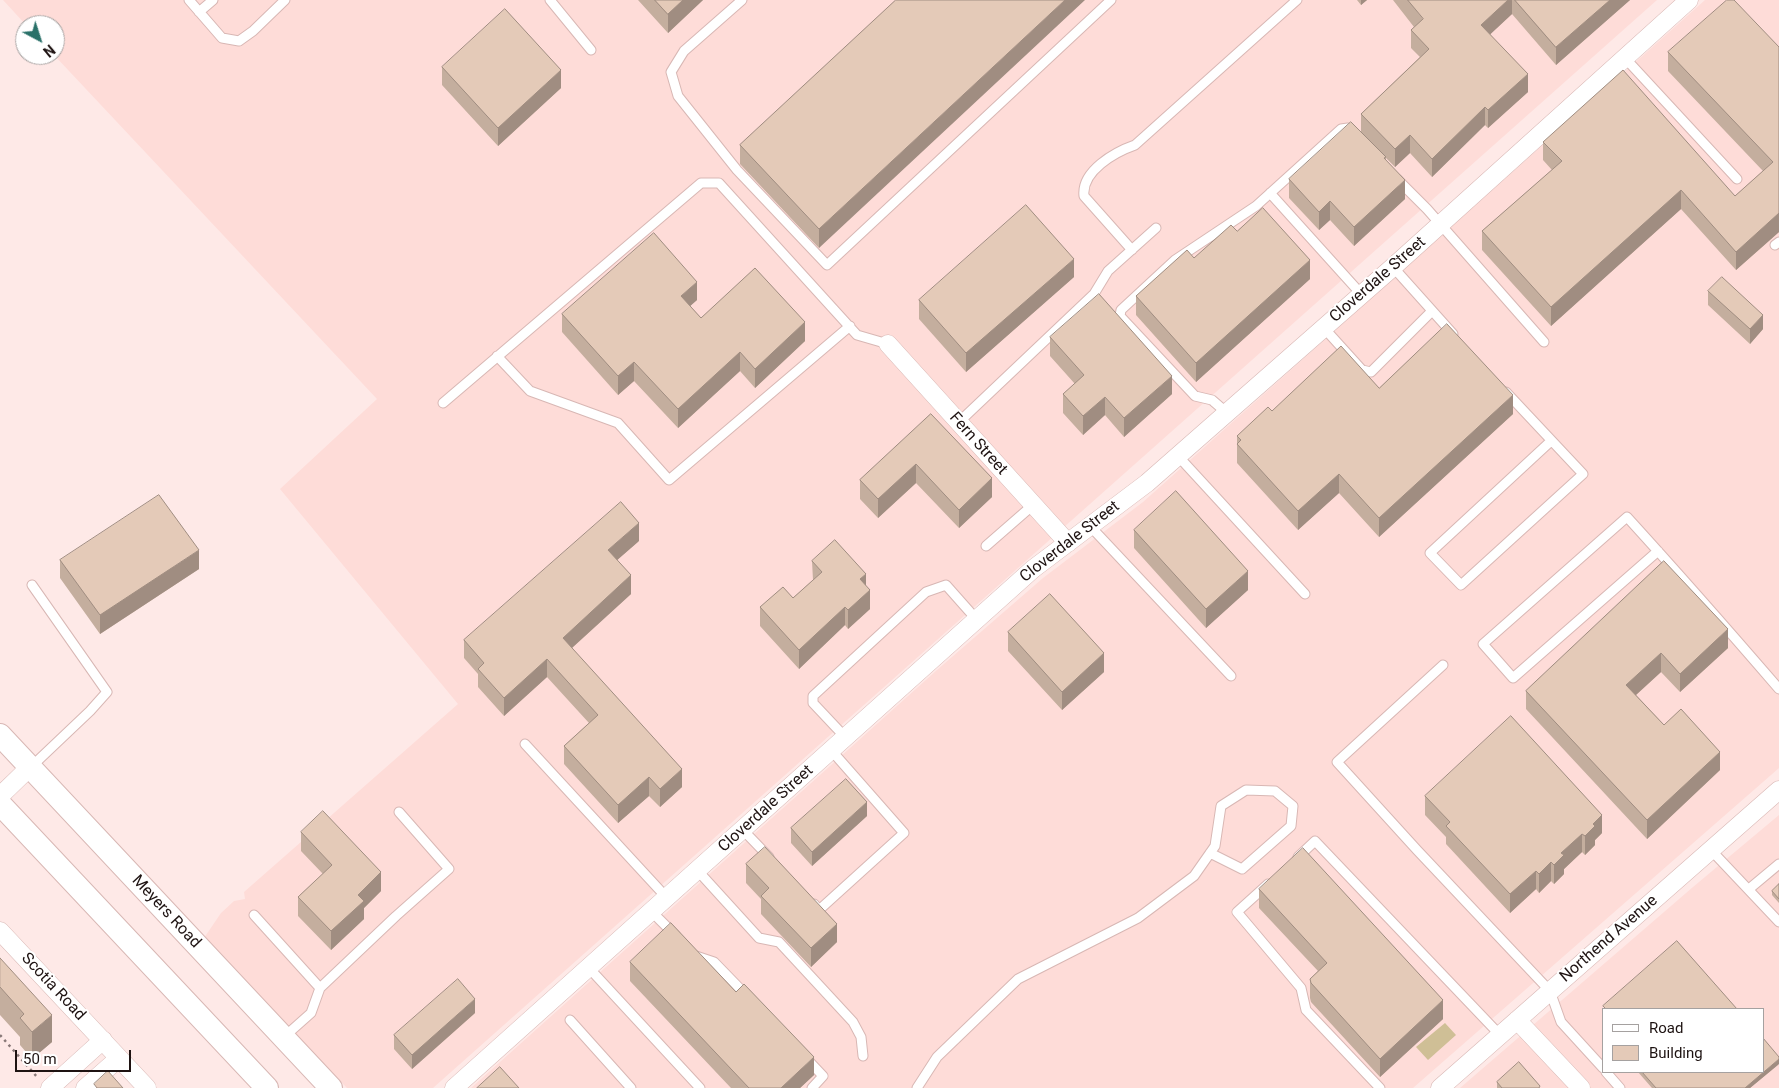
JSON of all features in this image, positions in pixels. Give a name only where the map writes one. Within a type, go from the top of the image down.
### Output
[{"type":"street","name":"Cloverdale Street","points":[[454,1088],[1033,569],[1178,456],[1362,295],[1689,0]]},
{"type":"street","name":"Fern Street","points":[[888,344],[1068,543]]},
{"type":"street","name":"Meyers Road","points":[[0,735],[331,1088]]},
{"type":"street","points":[[0,796],[30,767]]},
{"type":"street","name":"Northend Avenue","points":[[1440,1088],[1779,790]]},
{"type":"street","points":[[0,804],[267,1088]]},
{"type":"street","name":"Scotia Road","points":[[0,931],[148,1088]]},
{"type":"street","points":[[1518,1020],[1581,1088]]},
{"type":"street","points":[[45,1084],[103,1040]]},
{"type":"street","points":[[85,1088],[119,1058]]},
{"type":"lane","points":[[188,0],[222,38],[239,40],[253,30],[285,0]]},
{"type":"lane","points":[[199,12],[213,0]]},
{"type":"lane","points":[[550,0],[591,50]]},
{"type":"lane","points":[[742,0],[684,51],[671,72],[678,96],[737,170],[827,265],[1111,0]]},
{"type":"lane","points":[[1132,250],[1084,196],[1083,186],[1088,177],[1116,152],[1135,145],[1297,0]]},
{"type":"lane","points":[[1625,58],[1737,179]]},
{"type":"lane","points":[[1227,413],[1212,400],[1195,396],[1120,316],[1121,310],[1175,260],[1256,206],[1341,129],[1348,128],[1361,142]]},
{"type":"lane","points":[[1387,168],[1441,224],[1544,342]]},
{"type":"lane","points":[[443,403],[701,183],[718,183],[858,335],[888,344]]},
{"type":"lane","points":[[1270,194],[1362,295]]},
{"type":"lane","points":[[959,422],[1094,294],[1108,272],[1156,228]]},
{"type":"lane","points":[[1393,267],[1459,341]]},
{"type":"lane","points":[[1324,328],[1362,370],[1371,372],[1432,312]]},
{"type":"lane","points":[[497,356],[530,391],[618,423],[669,480],[850,326]]},
{"type":"lane","points":[[1498,384],[1583,474],[1461,585],[1430,553],[1551,441]]},
{"type":"lane","points":[[1178,456],[1305,594]]},
{"type":"lane","points":[[986,546],[1033,504]]},
{"type":"lane","points":[[1658,551],[1514,678],[1483,644],[1627,516],[1658,551],[1779,689]]},
{"type":"lane","points":[[1090,526],[1231,676]]},
{"type":"lane","points":[[30,767],[107,692],[32,585]]},
{"type":"lane","points":[[845,737],[813,702],[813,696],[926,592],[946,585],[977,620]]},
{"type":"lane","points":[[1443,665],[1337,762],[1423,858],[1550,991],[1561,1022],[1602,1067]]},
{"type":"lane","points":[[525,744],[668,898]]},
{"type":"lane","points":[[807,896],[819,910],[904,833],[831,750]]},
{"type":"lane","points":[[917,1088],[938,1057],[1018,979],[1138,918],[1194,876],[1210,853],[1215,846],[1221,806],[1246,790],[1275,791],[1293,806],[1291,826],[1242,868],[1210,853]]},
{"type":"lane","points":[[284,1038],[311,1013],[320,988],[449,869],[399,812]]},
{"type":"lane","points":[[743,830],[775,864]]},
{"type":"lane","points":[[1287,867],[1315,841],[1500,1035]]},
{"type":"lane","points":[[1710,849],[1779,922]]},
{"type":"lane","points":[[1749,889],[1779,864]]},
{"type":"lane","points":[[698,870],[759,938],[778,942],[853,1022],[861,1037],[862,1056]]},
{"type":"lane","points":[[1273,880],[1237,912],[1301,988],[1306,1010],[1380,1088]]},
{"type":"lane","points":[[652,912],[698,958],[714,962],[755,1005]]},
{"type":"lane","points":[[254,915],[320,988]]},
{"type":"lane","points":[[589,968],[700,1088]]},
{"type":"lane","points":[[570,1020],[631,1088]]},
{"type":"lane","points":[[796,1048],[823,1076],[812,1088]]},
{"type":"lane","points":[[1607,1073],[1620,1088]]},
{"type":"path","points":[[0,1035],[45,1084]]},
{"type":"shaded area","points":[[3,0],[1657,0],[433,1088],[347,1088],[204,938],[221,913],[234,901],[245,899],[244,892],[458,704],[280,489],[377,399],[63,65],[65,65],[65,15],[17,15]]},
{"type":"shaded area","points":[[1705,0],[1779,0],[1779,768],[1413,1088],[471,1088],[937,670],[1043,578],[1143,502]]},
{"type":"shaded area","points":[[1779,815],[1779,1088],[1460,1088],[1693,887]]},
{"type":"shaded area","points":[[1445,1023],[1456,1035],[1428,1060],[1416,1047]]},
{"type":"building","points":[[655,0],[683,0],[668,14]]},
{"type":"building","points":[[896,0],[1065,0],[819,229],[740,145]]},
{"type":"building","points":[[1408,0],[1508,0],[1481,25],[1528,74],[1488,110],[1485,107],[1432,159],[1410,135],[1395,149],[1361,114],[1429,49],[1411,30],[1423,19]]},
{"type":"building","points":[[1515,0],[1610,0],[1556,47]]},
{"type":"building","points":[[1727,0],[1734,0],[1779,47],[1779,213],[1736,252],[1681,190],[1551,307],[1482,231],[1562,161],[1543,142],[1623,70],[1735,196],[1773,162],[1668,52]]},
{"type":"building","points":[[505,9],[561,70],[498,128],[442,67]]},
{"type":"building","points":[[1351,122],[1386,157],[1384,158],[1405,180],[1354,227],[1330,201],[1319,212],[1289,179]]},
{"type":"building","points":[[1026,205],[1074,259],[966,353],[919,300]]},
{"type":"building","points":[[1263,208],[1310,260],[1196,363],[1136,296],[1187,250],[1194,258],[1231,225],[1237,231]]},
{"type":"building","points":[[654,233],[697,282],[681,296],[701,318],[755,268],[805,322],[755,369],[740,352],[678,409],[634,362],[618,376],[562,314]]},
{"type":"building","points":[[1722,277],[1763,315],[1750,329],[1708,291]]},
{"type":"building","points":[[1099,294],[1172,376],[1124,418],[1105,397],[1083,416],[1063,394],[1084,375],[1050,337]]},
{"type":"building","points":[[1447,324],[1513,395],[1379,518],[1339,474],[1298,511],[1237,444],[1241,440],[1237,436],[1268,407],[1272,411],[1341,346],[1379,388]]},
{"type":"building","points":[[931,414],[992,478],[959,510],[916,464],[878,499],[860,480]]},
{"type":"building","points":[[1176,491],[1248,571],[1206,609],[1134,530]]},
{"type":"building","points":[[159,495],[199,550],[100,615],[60,560]]},
{"type":"building","points":[[621,502],[639,523],[608,550],[631,575],[563,638],[682,769],[660,789],[649,777],[618,805],[564,746],[598,715],[547,659],[504,698],[478,669],[484,663],[464,640]]},
{"type":"building","points":[[835,540],[866,574],[860,579],[870,590],[848,610],[845,607],[799,650],[760,607],[783,587],[793,598],[822,572],[812,561]]},
{"type":"building","points":[[1664,561],[1728,629],[1680,674],[1661,653],[1626,685],[1664,725],[1681,709],[1720,752],[1647,820],[1526,691]]},
{"type":"building","points":[[1050,594],[1104,653],[1062,692],[1008,632]]},
{"type":"building","points":[[1511,716],[1602,815],[1585,836],[1582,834],[1561,853],[1564,855],[1554,865],[1551,862],[1539,874],[1536,871],[1510,894],[1446,826],[1450,822],[1425,796]]},
{"type":"building","points":[[846,779],[867,802],[812,852],[791,828]]},
{"type":"building","points":[[323,811],[381,872],[358,895],[364,901],[331,931],[298,897],[332,865],[301,832]]},
{"type":"building","points":[[765,847],[837,924],[811,948],[761,896],[769,888],[746,864]]},
{"type":"building","points":[[1303,848],[1443,1000],[1380,1059],[1311,983],[1310,979],[1327,963],[1259,889]]},
{"type":"building","points":[[1779,884],[1779,899],[1772,891]]},
{"type":"building","points":[[671,923],[736,992],[744,984],[814,1057],[781,1088],[749,1088],[630,962]]},
{"type":"building","points":[[1677,941],[1736,1008],[1605,1008],[1603,1006]]},
{"type":"building","points":[[0,958],[52,1015],[32,1032],[20,1018],[24,1014],[0,987]]},
{"type":"building","points":[[458,979],[475,999],[412,1055],[394,1035]]},
{"type":"building","points":[[1764,1039],[1779,1057],[1764,1072]]},
{"type":"building","points":[[1519,1062],[1540,1086],[1539,1088],[1502,1088],[1497,1082]]},
{"type":"building","points":[[500,1067],[519,1088],[477,1088]]},
{"type":"building","points":[[108,1071],[123,1088],[97,1088],[94,1084]]},
{"type":"building","points":[[1643,1073],[1763,1073],[1745,1088],[1656,1088]]}]
